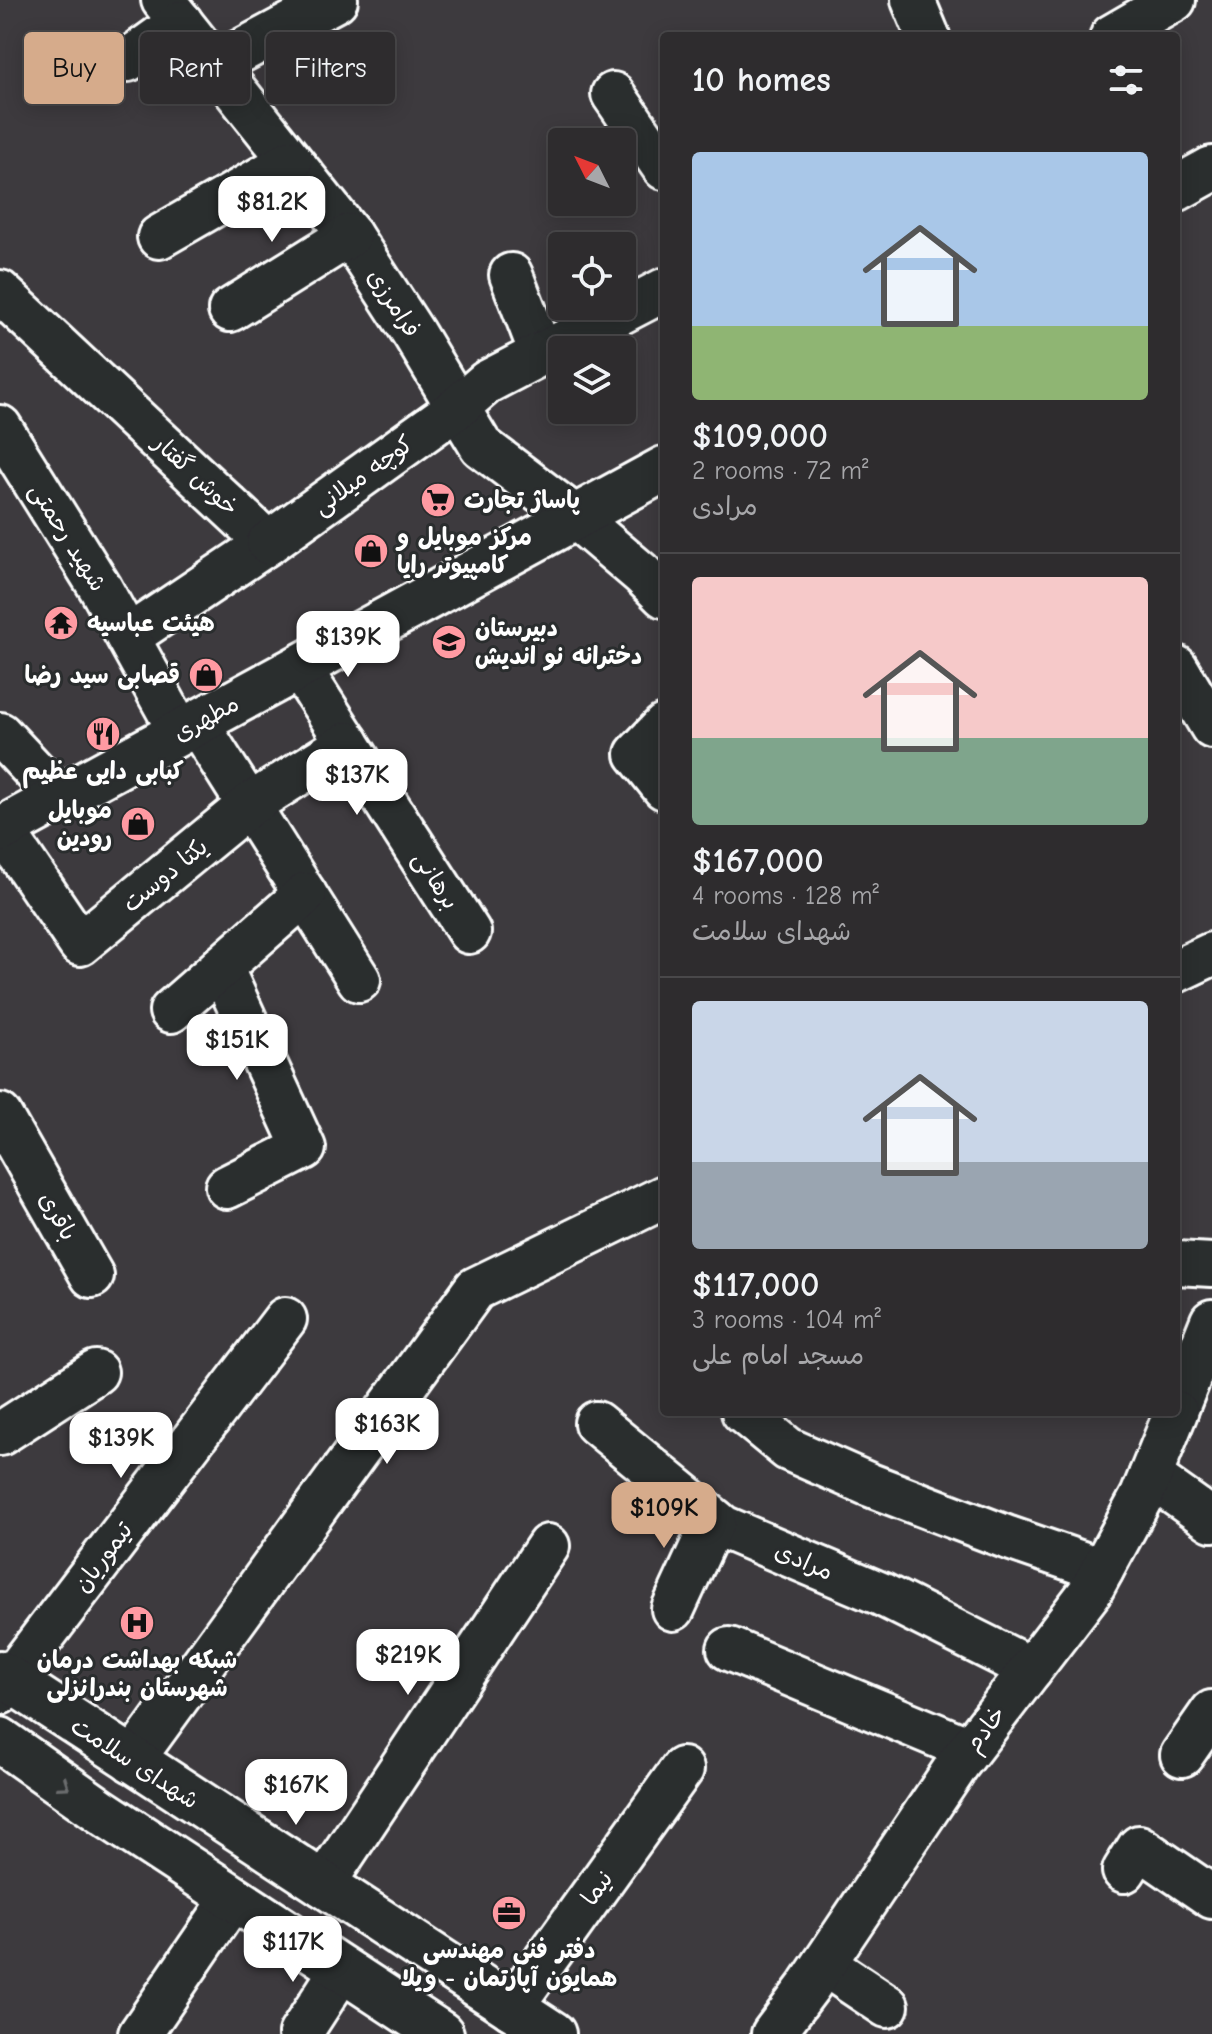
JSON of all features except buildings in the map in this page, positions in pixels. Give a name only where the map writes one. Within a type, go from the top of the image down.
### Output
[{"type":"main road","points":[[1180,187],[1212,169]]},
{"type":"main road","name":"مطهری","points":[[1,830],[660,471]]},
{"type":"main road","name":"شهدای سلامت","points":[[3,1682],[323,1885],[529,2024]]},
{"type":"main road","points":[[0,1740],[101,1811],[441,2034]]},
{"type":"street","points":[[250,46],[336,0]]},
{"type":"street","points":[[913,0],[926,32]]},
{"type":"street","points":[[1119,32],[1174,0]]},
{"type":"street","points":[[128,60],[172,11]]},
{"type":"street","name":"فرامرزی","points":[[172,11],[189,32]]},
{"type":"street","points":[[613,94],[627,128]]},
{"type":"street","name":"فرامرزی","points":[[246,104],[350,235],[481,446],[575,517],[660,592]]},
{"type":"street","points":[[636,143],[660,164]]},
{"type":"street","points":[[159,237],[291,161]]},
{"type":"street","points":[[230,310],[350,235]]},
{"type":"street","points":[[511,275],[541,353]]},
{"type":"street","name":"خوش گفتار","points":[[0,292],[268,543]]},
{"type":"street","name":"کوچه میلانی","points":[[268,543],[458,407],[487,382],[660,292]]},
{"type":"street","name":"شهید رحمتی","points":[[0,427],[128,637],[189,728],[249,805],[359,980]]},
{"type":"street","points":[[128,637],[268,543]]},
{"type":"street","name":"برهانی","points":[[299,667],[469,932]]},
{"type":"street","points":[[1180,674],[1212,727]]},
{"type":"street","points":[[660,730],[637,754],[660,783]]},
{"type":"street","points":[[0,734],[60,798]]},
{"type":"street","name":"یکتا دوست","points":[[1,830],[80,944],[249,805],[348,743]]},
{"type":"street","points":[[171,1011],[305,894]]},
{"type":"street","points":[[1180,969],[1212,954]]},
{"type":"street","points":[[221,967],[304,1148],[227,1187]]},
{"type":"street","name":"باقری","points":[[0,1115],[92,1276]]},
{"type":"street","points":[[132,1761],[475,1289],[660,1199]]},
{"type":"street","points":[[1180,1263],[1212,1265]]},
{"type":"street","name":"تیموریان","points":[[3,1682],[285,1319]]},
{"type":"street","name":"خادم","points":[[1180,1389],[1212,1321]]},
{"type":"street","points":[[0,1434],[96,1372]]},
{"type":"street","points":[[748,1416],[788,1449],[870,1485],[1102,1570]]},
{"type":"street","name":"خادم","points":[[773,2034],[824,1964],[958,1764],[1090,1592],[1142,1496],[1167,1416]]},
{"type":"street","name":"مرادی","points":[[596,1423],[723,1527],[881,1594],[1031,1669]]},
{"type":"street","points":[[1150,1476],[1212,1520]]},
{"type":"street","points":[[673,1609],[714,1520]]},
{"type":"street","points":[[323,1885],[548,1546]]},
{"type":"street","points":[[729,1649],[969,1749]]},
{"type":"street","points":[[1182,1755],[1212,1712]]},
{"type":"street","name":"نیما","points":[[529,2024],[682,1769]]},
{"type":"street","points":[[1124,1871],[1139,1847],[1212,1897]]},
{"type":"street","points":[[140,2034],[233,1898]]},
{"type":"street","points":[[824,1964],[887,2006]]},
{"type":"street","points":[[300,2034],[342,1969]]},
{"type":"place","name":"پاساژ تجارت","points":[[438,500]]},
{"type":"place","name":"مرکز موبایل و کامپیوتر رایا","points":[[371,551]]},
{"type":"place","name":"هیئت عباسیه","points":[[61,623]]},
{"type":"place","name":"دبیرستان دخترانه نو اندیش","points":[[449,642]]},
{"type":"place","name":"قصابی سید رضا","points":[[206,675]]},
{"type":"place","name":"کبابی دایی عظیم","points":[[103,734]]},
{"type":"place","name":"موبایل رودین","points":[[138,824]]},
{"type":"place","name":"شبکه بهداشت درمان شهرستان بندرانزلی","points":[[137,1623]]},
{"type":"place","name":"دفتر فنی مهندسی همایون آپارتمان - ویلا","points":[[509,1913]]}]
